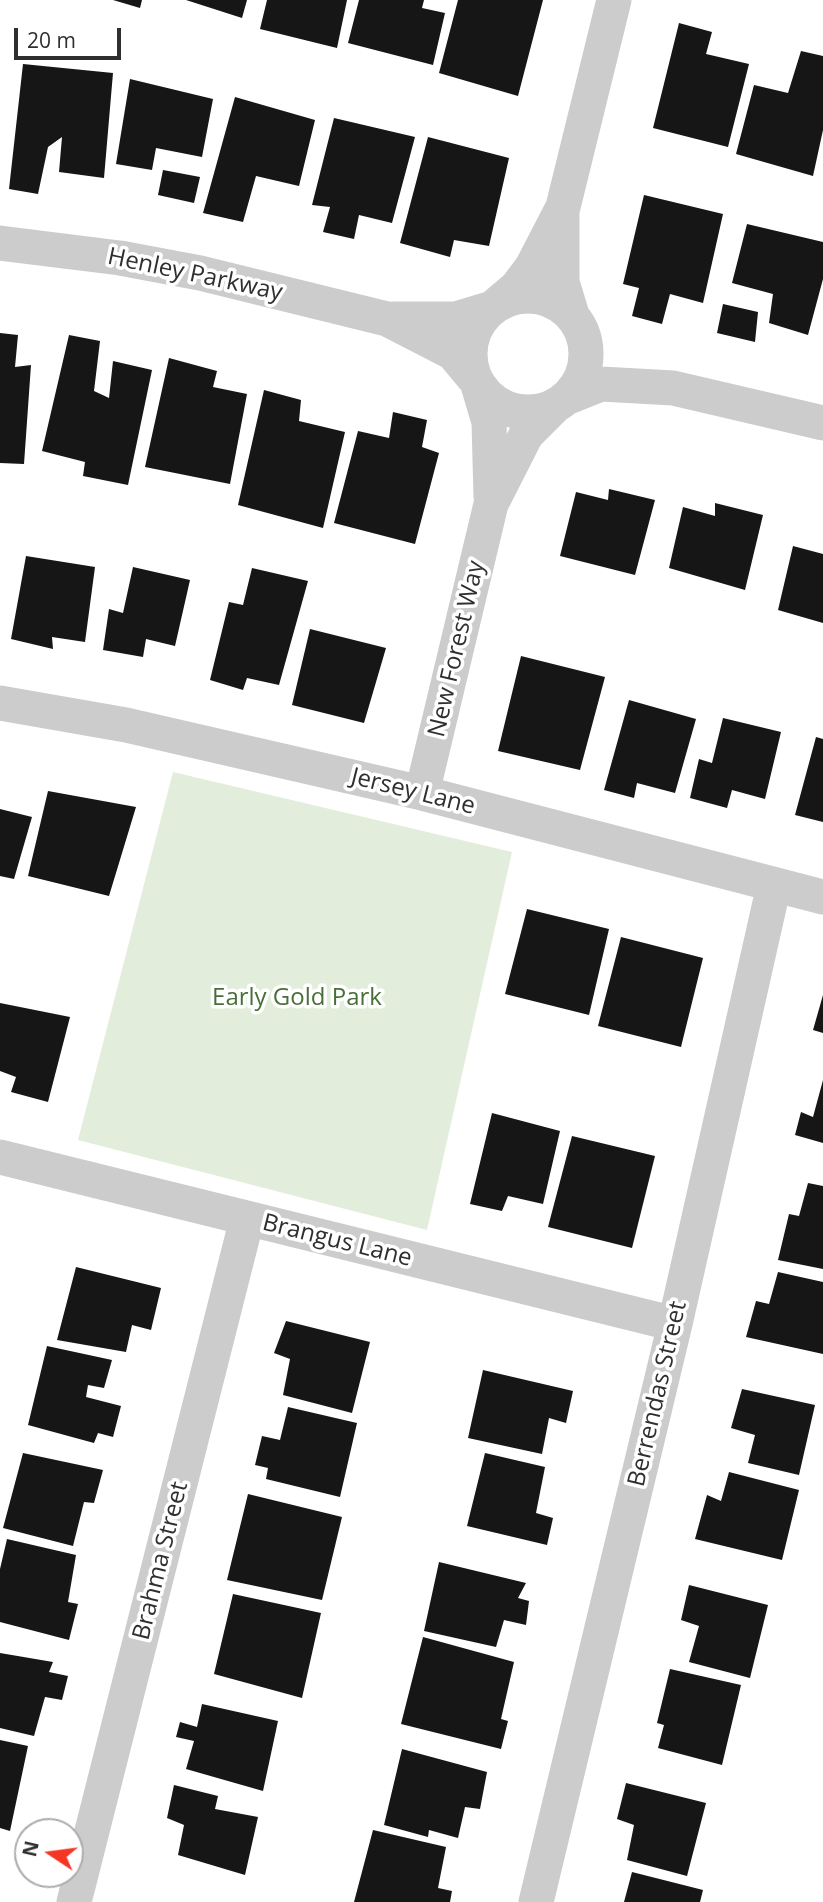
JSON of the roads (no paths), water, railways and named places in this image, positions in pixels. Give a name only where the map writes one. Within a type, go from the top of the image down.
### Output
[{"type":"street","points":[[476,381],[469,358],[471,340],[478,323],[493,306],[517,287],[532,267],[562,207],[614,0]]},
{"type":"street","points":[[561,402],[577,386],[584,371],[584,338],[562,282],[562,207]]},
{"type":"street","name":"Henley Parkway","points":[[0,243],[120,258],[200,273],[387,319]]},
{"type":"street","points":[[387,319],[456,319],[512,297],[545,297],[575,319],[586,336],[607,356],[673,388]]},
{"type":"street","points":[[387,319],[453,353],[499,405],[513,411],[535,412],[601,384],[673,388],[823,423]]},
{"type":"street","name":"New Forest Way","points":[[476,381],[489,422],[491,504]]},
{"type":"street","name":"New Forest Way","points":[[422,793],[491,504],[526,435],[561,402]]},
{"type":"street","name":"Jersey Lane","points":[[0,703],[126,725],[422,793],[823,897]]},
{"type":"street","name":"Berrendas Street","points":[[536,1902],[675,1324],[774,886]]},
{"type":"street","name":"Brangus Lane","points":[[0,1157],[675,1324]]},
{"type":"street","name":"Brahma Street","points":[[74,1902],[247,1219]]},
{"type":"park label","name":"Early Gold Park","points":[[297,998]]}]
